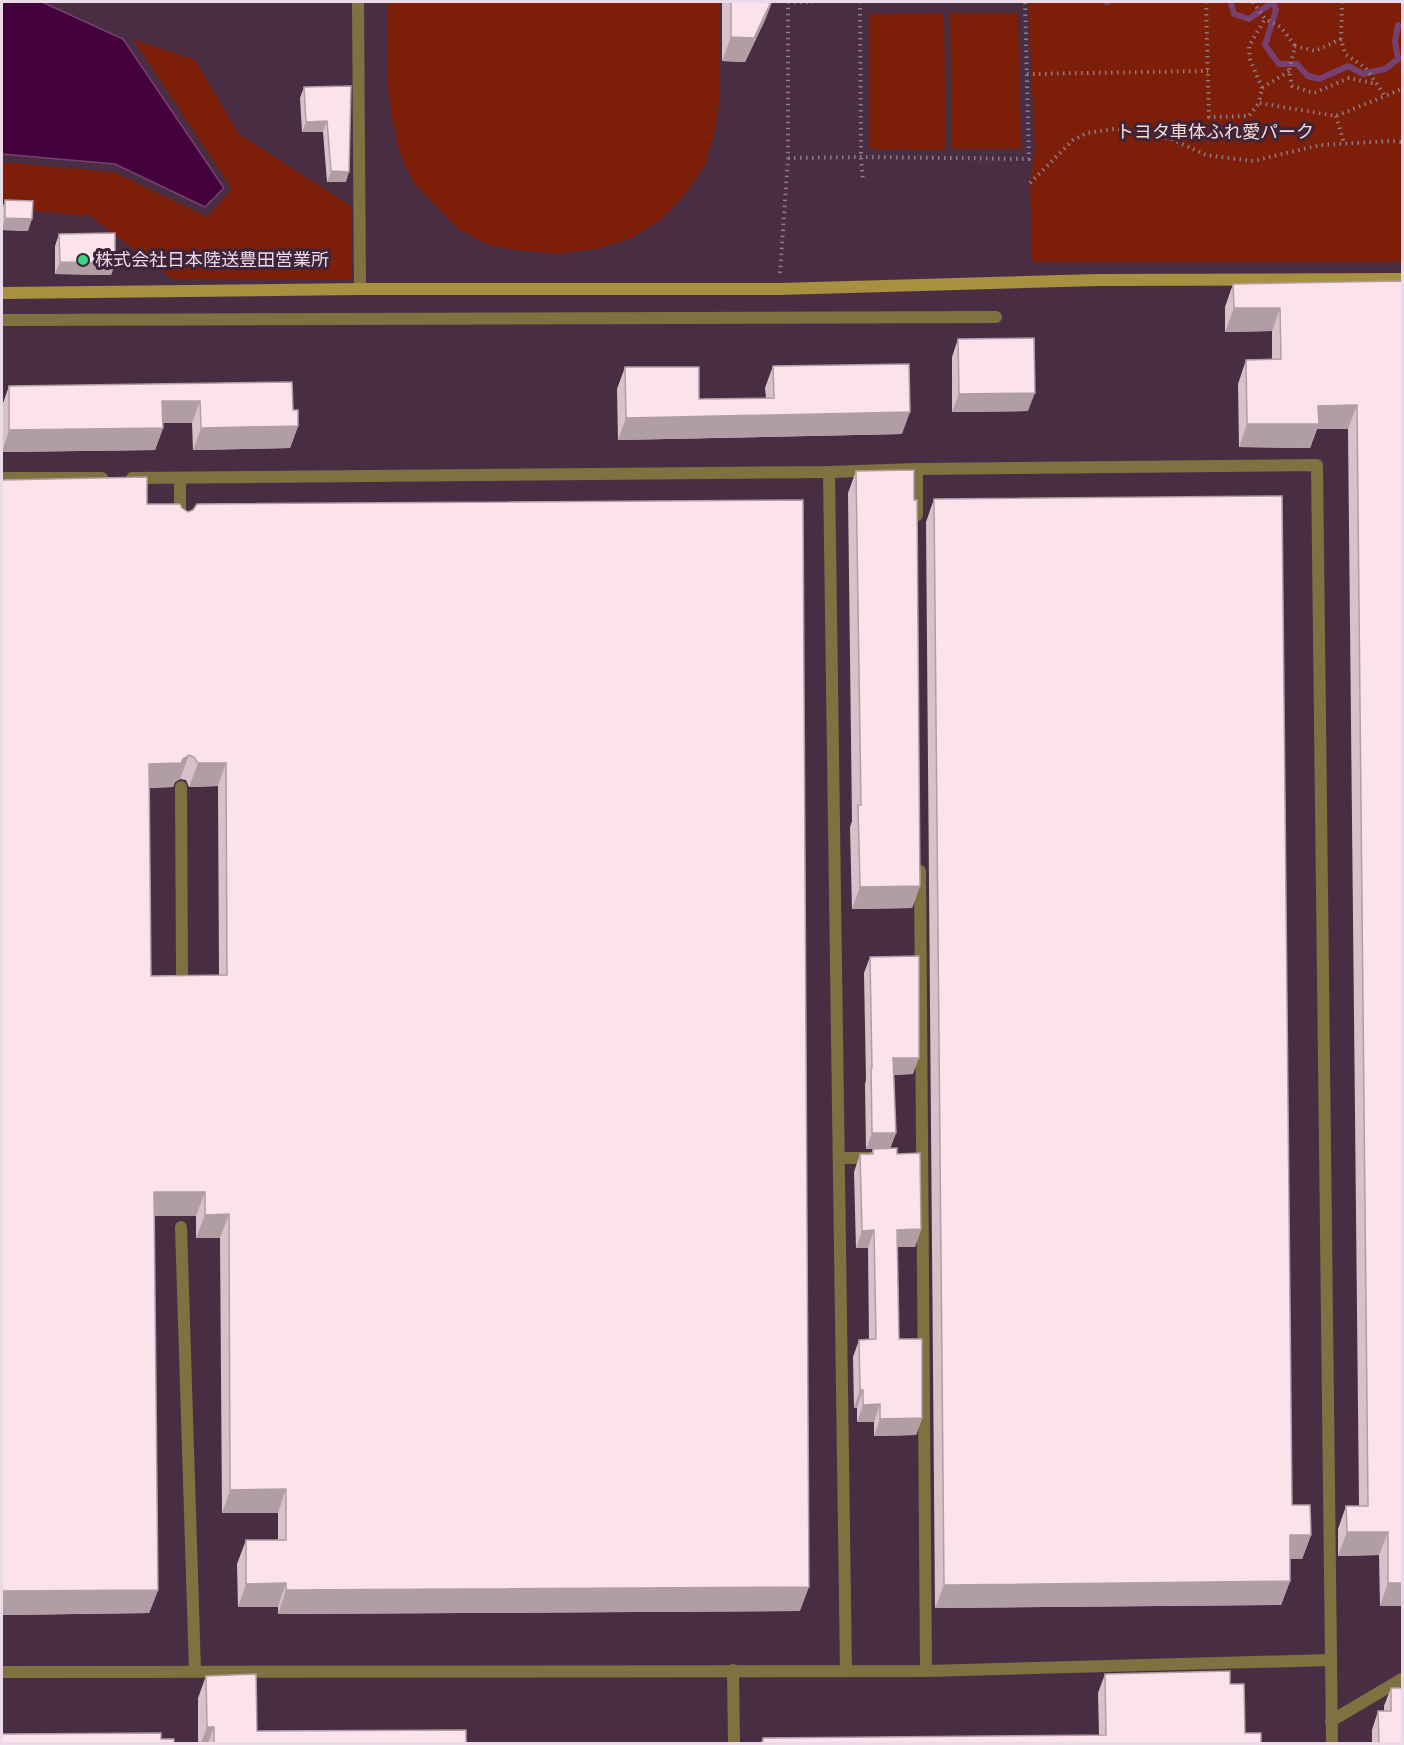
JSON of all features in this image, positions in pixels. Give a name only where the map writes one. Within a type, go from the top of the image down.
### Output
[{"type":"street","points":[[358,2],[360,289]]},
{"type":"street","points":[[2,293],[360,289],[779,289],[1098,280],[1402,279]]},
{"type":"street","points":[[2,320],[996,317]]},
{"type":"street","points":[[2,478],[828,472],[1317,465],[1332,1743]]},
{"type":"street","points":[[917,469],[917,528]]},
{"type":"street","points":[[828,472],[846,1671]]},
{"type":"street","points":[[180,478],[180,527]]},
{"type":"street","points":[[181,787],[182,973]]},
{"type":"street","points":[[920,861],[916,1157],[926,1671]]},
{"type":"street","points":[[838,1158],[886,1158]]},
{"type":"street","points":[[181,1227],[195,1671]]},
{"type":"street","points":[[2,1672],[926,1671],[1330,1660]]},
{"type":"street","points":[[733,1671],[734,1743]]},
{"type":"street","points":[[1331,1721],[1402,1679]]},
{"type":"path","points":[[779,289],[788,158],[789,2],[813,2]]},
{"type":"path","points":[[860,2],[863,181]]},
{"type":"path","points":[[788,158],[1029,159],[1025,2]]},
{"type":"path","points":[[1206,2],[1209,117],[1249,116],[1259,103],[1262,88],[1250,59],[1249,46],[1265,19]]},
{"type":"path","points":[[1253,2],[1265,19],[1281,27],[1295,46],[1316,51],[1341,39]]},
{"type":"path","points":[[1342,2],[1341,39],[1345,54],[1369,73],[1385,96]]},
{"type":"path","points":[[1295,46],[1289,71],[1292,86],[1314,93],[1349,78],[1377,84]]},
{"type":"path","points":[[1027,74],[1208,71]]},
{"type":"path","points":[[1262,88],[1289,71]]},
{"type":"path","points":[[1259,103],[1336,116],[1402,89]]},
{"type":"path","points":[[1336,116],[1344,143]]},
{"type":"path","points":[[1030,183],[1073,140],[1087,133],[1114,129],[1171,139],[1206,155],[1252,161],[1320,145],[1402,142]]},
{"type":"green space","points":[[387,2],[720,2],[720,96],[715,131],[705,166],[685,194],[662,219],[632,238],[597,249],[559,254],[488,245],[458,229],[413,182],[400,153],[392,119],[388,86]]},
{"type":"green space","name":"トヨタ車体ふれ愛パーク","points":[[1028,2],[1402,2],[1402,262],[1032,262],[1030,183],[1035,148]]},
{"type":"green space","points":[[944,13],[946,150],[870,149],[869,14]]},
{"type":"green space","points":[[950,13],[1018,13],[1021,149],[952,149]]},
{"type":"green space","points":[[133,39],[195,60],[239,134],[351,206],[351,280],[173,279],[90,216],[2,208],[2,162],[114,172],[207,217],[232,189]]},
{"type":"shaded area","points":[[2,2],[42,2],[123,39],[224,188],[205,207],[115,164],[2,154]]},
{"type":"building","points":[[731,2],[771,2],[754,38],[731,37]]},
{"type":"building","points":[[351,86],[349,172],[331,171],[327,121],[306,122],[304,87]]},
{"type":"building","points":[[5,200],[33,201],[32,219],[5,218]]},
{"type":"building","points":[[115,233],[115,263],[60,262],[59,234]]},
{"type":"building","points":[[1402,281],[1402,1583],[1388,1583],[1388,1532],[1347,1532],[1346,1506],[1368,1506],[1357,405],[1318,406],[1319,424],[1247,424],[1246,360],[1281,359],[1280,308],[1234,308],[1233,284]]},
{"type":"building","points":[[1034,338],[1035,393],[959,394],[958,339]]},
{"type":"building","points":[[909,364],[910,412],[626,418],[625,367],[699,367],[699,399],[774,398],[773,366]]},
{"type":"building","points":[[292,382],[293,410],[298,410],[298,426],[201,428],[200,401],[162,401],[163,428],[9,430],[9,386]]},
{"type":"building","points":[[914,470],[914,500],[917,500],[920,886],[860,887],[856,471]]},
{"type":"building","points":[[147,477],[147,504],[180,504],[188,512],[193,510],[197,504],[803,500],[809,1587],[286,1590],[286,1583],[246,1584],[246,1540],[286,1540],[286,1489],[230,1490],[229,1214],[205,1215],[205,1192],[154,1192],[158,1590],[2,1591],[2,480]],"holes":[[[189,755],[194,757],[198,763],[226,763],[227,975],[151,976],[149,764],[181,763]]]},
{"type":"building","points":[[1282,496],[1292,1505],[1310,1505],[1311,1535],[1290,1535],[1290,1581],[944,1585],[934,499]]},
{"type":"building","points":[[919,956],[919,1058],[893,1058],[896,1133],[872,1133],[870,957]]},
{"type":"building","points":[[897,1148],[897,1154],[920,1153],[921,1229],[897,1230],[899,1339],[922,1339],[922,1418],[880,1419],[880,1404],[863,1405],[863,1390],[860,1390],[859,1340],[876,1339],[874,1230],[862,1231],[860,1154],[873,1154],[873,1149]]},
{"type":"building","points":[[1230,1671],[1230,1684],[1244,1684],[1245,1733],[1261,1733],[1261,1743],[763,1743],[763,1738],[1106,1735],[1105,1674]]},
{"type":"building","points":[[256,1674],[257,1731],[466,1730],[466,1743],[214,1743],[214,1727],[207,1727],[206,1676]]},
{"type":"building","points":[[1391,1688],[1402,1688],[1402,1743],[1379,1743],[1378,1711],[1391,1711]]},
{"type":"building","points":[[161,1733],[161,1739],[174,1739],[174,1743],[2,1743],[2,1734]]},
{"type":"waterway","points":[[1231,2],[1234,14],[1249,19],[1273,2],[1276,10],[1265,45],[1279,64],[1297,64],[1308,76],[1319,79],[1348,66],[1363,74],[1385,69],[1398,59],[1395,41],[1398,25]]},
{"type":"place","name":"株式会社日本陸送豊田営業所","points":[[83,260]]}]
